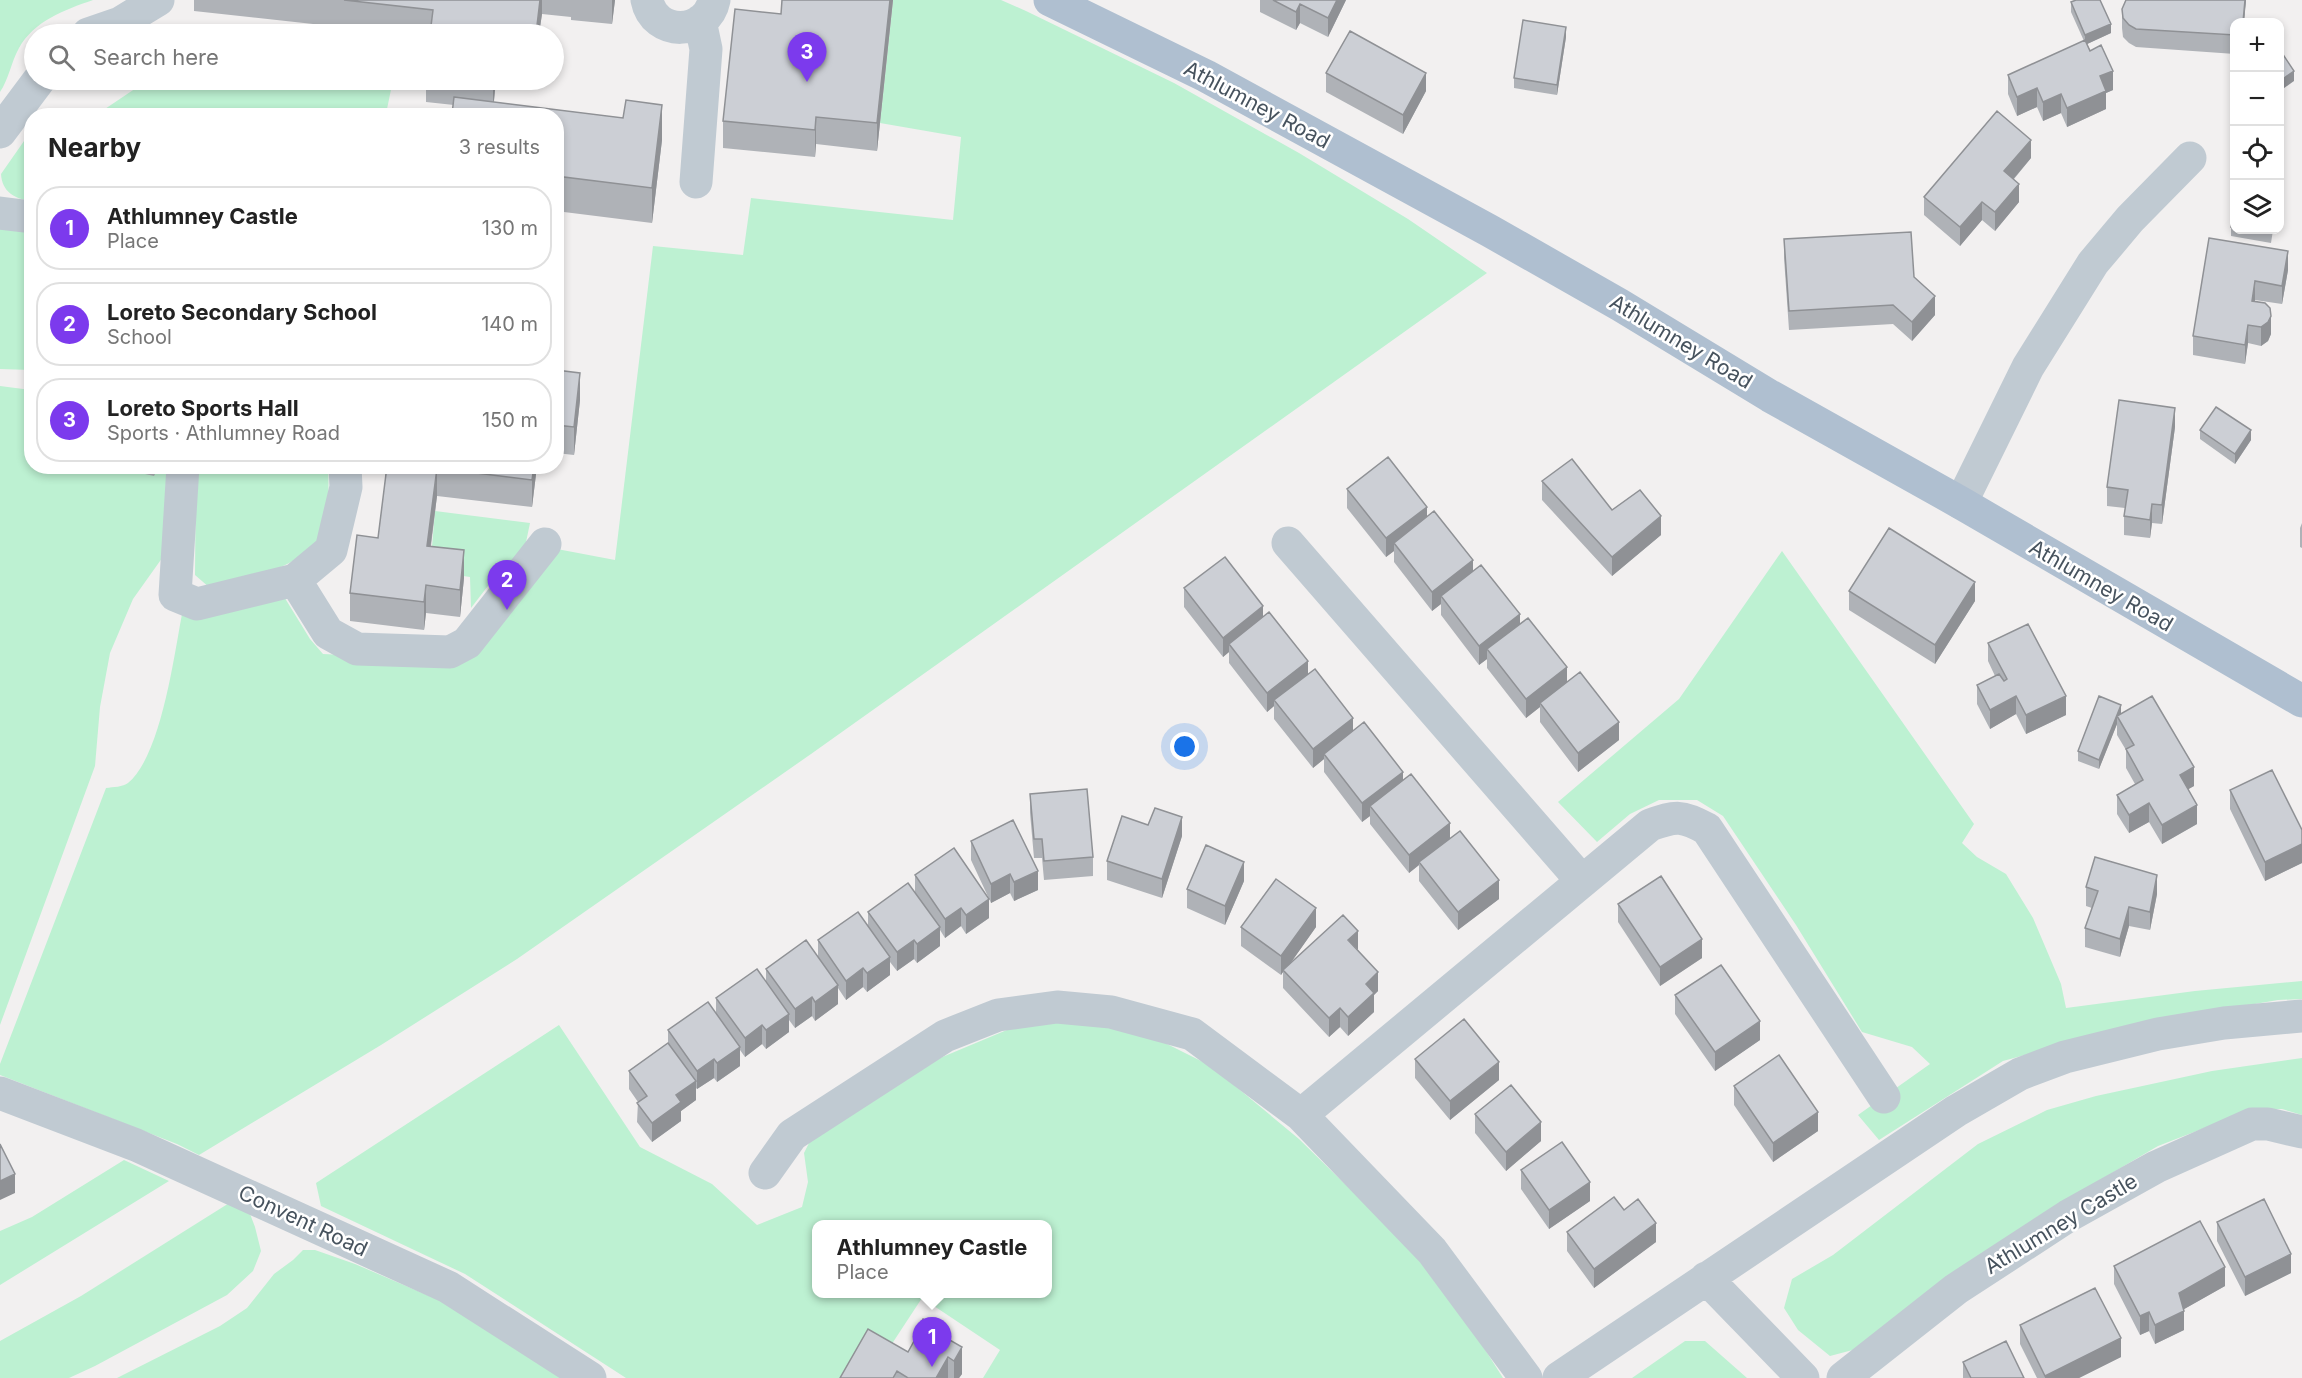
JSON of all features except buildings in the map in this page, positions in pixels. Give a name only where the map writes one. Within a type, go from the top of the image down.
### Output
[{"type":"main road","name":"Athlumney Road","points":[[1050,0],[1206,76],[1479,225],[1620,305],[1770,396],[1961,503],[2302,701]]},
{"type":"street","points":[[117,24],[158,0]]},
{"type":"street","points":[[647,0],[648,7],[655,18],[667,26],[680,28],[694,26],[707,11]]},
{"type":"street","points":[[696,182],[707,11]]},
{"type":"street","points":[[0,132],[32,90]]},
{"type":"street","points":[[1961,503],[2028,367],[2093,263],[2130,219],[2190,158]]},
{"type":"street","points":[[0,213],[24,216]]},
{"type":"street","points":[[183,474],[175,596],[197,604],[295,580],[331,550],[346,487],[345,474]]},
{"type":"street","points":[[1287,543],[1582,881]]},
{"type":"street","points":[[295,580],[328,633],[357,649],[450,652],[467,643],[544,544]]},
{"type":"street","points":[[1300,1115],[1650,825],[1673,817],[1692,821],[1707,830],[1884,1097]]},
{"type":"street","points":[[765,1173],[792,1135],[945,1036],[998,1015],[1057,1007],[1111,1012],[1192,1034],[1300,1115],[1432,1251],[1527,1378]]},
{"type":"street","points":[[1559,1378],[1956,1111],[2020,1074],[2065,1057],[2158,1034],[2224,1023],[2302,1016]]},
{"type":"street","name":"Convent Road","points":[[0,1093],[136,1145],[448,1287],[590,1378]]},
{"type":"street","name":"Athlumney Castle","points":[[1843,1378],[1956,1289],[2068,1216],[2156,1167],[2252,1124],[2268,1124],[2302,1132]]},
{"type":"street","points":[[1706,1278],[1803,1378]]},
{"type":"green space","points":[[0,0],[93,0],[61,12],[41,24],[24,24],[24,40],[0,92]]},
{"type":"green space","points":[[893,0],[1001,0],[1026,11],[1174,83],[1299,153],[1408,219],[1487,273],[811,754],[517,959],[381,1045],[199,1155],[177,1144],[0,1075],[0,1064],[106,788],[128,783],[139,770],[149,751],[164,704],[182,614],[283,595],[310,639],[323,654],[448,660],[557,549],[615,560],[653,246],[743,255],[751,198],[953,220],[961,137],[880,123]]},
{"type":"green space","points":[[133,90],[391,90],[387,108],[106,108]]},
{"type":"green space","points":[[24,141],[24,199],[10,194],[4,186],[1,174]]},
{"type":"green space","points":[[24,227],[24,370],[0,369],[0,228]]},
{"type":"green space","points":[[0,386],[24,389],[24,474],[171,474],[165,554],[133,599],[110,653],[100,707],[95,766],[0,1025]]},
{"type":"green space","points":[[196,474],[328,474],[327,512],[324,527],[317,541],[306,552],[276,569],[210,588],[195,575]]},
{"type":"green space","points":[[435,511],[530,523],[525,547],[491,582],[471,608],[470,577],[430,571]]},
{"type":"green space","points":[[1782,551],[1974,824],[1962,843],[1977,857],[2006,874],[2033,918],[2061,984],[2066,1008],[2195,991],[2302,981],[2302,999],[2278,1000],[2179,1017],[2003,1061],[1879,1140],[1858,1115],[1930,1064],[1912,1047],[1862,1032],[1796,925],[1723,816],[1697,800],[1659,800],[1630,814],[1597,842],[1558,802],[1679,699]]},
{"type":"green space","points":[[1079,1017],[1141,1031],[1211,1066],[1299,1139],[1409,1247],[1479,1340],[1503,1378],[983,1378],[1000,1350],[922,1298],[880,1362],[846,1378],[626,1378],[465,1274],[321,1206],[316,1183],[559,1025],[640,1147],[712,1184],[757,1225],[802,1207],[808,1182],[804,1153],[810,1141],[940,1058],[1014,1027]]},
{"type":"green space","points":[[2302,1058],[2302,1115],[2282,1109],[2251,1110],[2158,1146],[2037,1217],[1864,1347],[1830,1356],[1798,1330],[1784,1308],[1792,1279],[1833,1255],[1978,1144],[2047,1110],[2096,1096],[2212,1071]]},
{"type":"green space","points":[[124,1160],[169,1181],[0,1285],[0,1231],[32,1217]]},
{"type":"green space","points":[[234,1200],[247,1206],[261,1251],[253,1271],[227,1295],[69,1378],[0,1378],[0,1341],[81,1296]]},
{"type":"green space","points":[[303,1250],[315,1250],[355,1264],[441,1301],[570,1378],[117,1378],[220,1326],[247,1308],[274,1274]]},
{"type":"green space","points":[[1685,1341],[1705,1341],[1747,1378],[1632,1378]]},
{"type":"place","name":"Loreto Sports Hall","points":[[807,82]]},
{"type":"place","name":"Loreto Secondary School","points":[[507,610]]},
{"type":"place","name":"Athlumney Castle","points":[[932,1367]]}]
